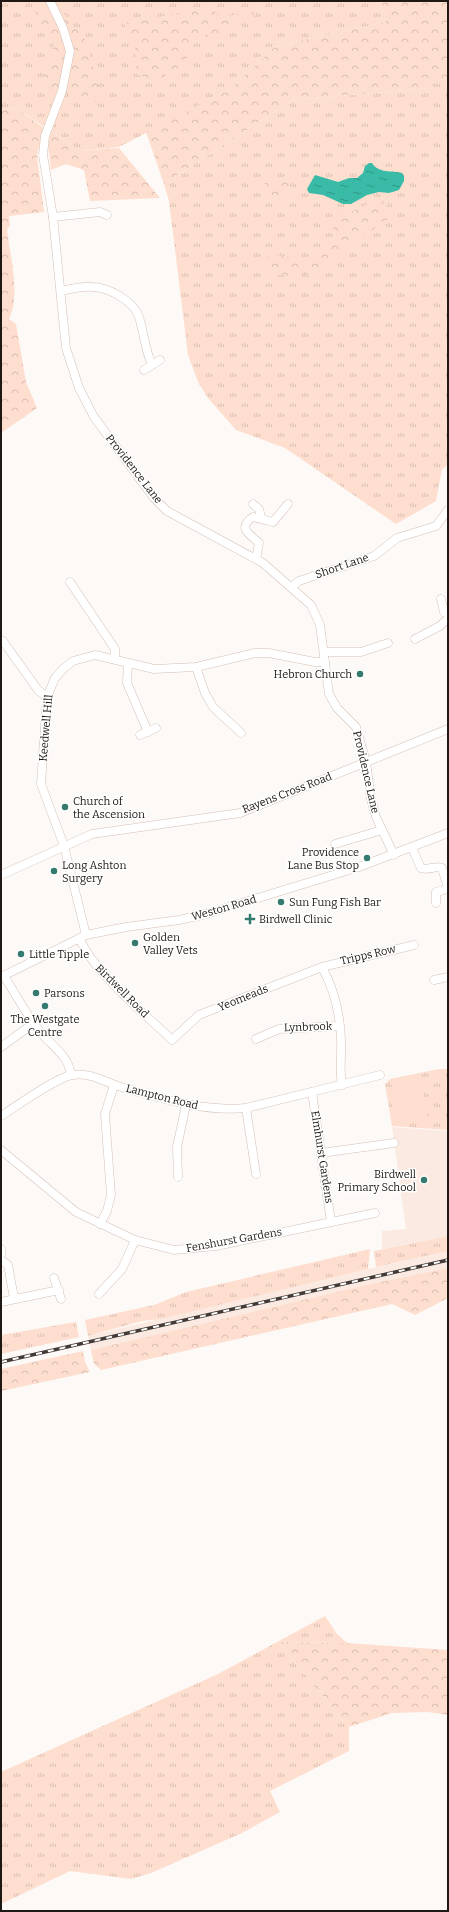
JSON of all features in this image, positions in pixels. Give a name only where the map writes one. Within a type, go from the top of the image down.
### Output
[{"type":"street","name":"Providence Lane","points":[[50,1],[63,28],[70,51],[62,90],[45,136],[43,154],[53,217],[66,348],[68,358],[80,388],[94,417],[154,498],[167,510],[256,560],[308,601],[316,614],[320,625],[329,694],[337,708],[356,727],[366,762],[371,799],[376,817],[394,855]]},
{"type":"street","points":[[53,217],[100,212],[107,215]]},
{"type":"street","points":[[61,291],[94,286],[106,290],[129,303],[139,316],[148,356],[152,365]]},
{"type":"street","points":[[144,370],[160,360]]},
{"type":"street","points":[[253,504],[259,509],[261,517]]},
{"type":"street","points":[[256,560],[259,543],[247,534],[245,526],[253,517],[261,517],[273,522],[288,504]]},
{"type":"street","points":[[273,508],[280,513]]},
{"type":"street","name":"Short Lane","points":[[291,587],[299,581],[370,557],[392,540],[436,526],[448,510]]},
{"type":"street","points":[[70,582],[79,588],[115,649],[115,658]]},
{"type":"street","points":[[415,639],[427,638],[440,626],[445,608]]},
{"type":"street","points":[[3,641],[38,690],[47,697]]},
{"type":"street","points":[[324,652],[361,652],[388,643]]},
{"type":"street","name":"Keedwell Hill","points":[[82,937],[64,846],[41,784],[47,697],[55,678],[73,661],[95,655],[115,658],[128,663],[154,668],[196,667],[255,653],[269,653],[315,662],[325,662]]},
{"type":"street","points":[[128,663],[127,683],[148,732]]},
{"type":"street","points":[[196,667],[208,699],[218,713],[237,724],[241,733]]},
{"type":"street","name":"Rayens Cross Road","points":[[1,875],[92,834],[240,813],[448,729]]},
{"type":"street","points":[[335,844],[382,830]]},
{"type":"street","name":"Weston Road","points":[[2,977],[82,937],[126,927],[200,916],[394,855],[448,833]]},
{"type":"street","points":[[412,848],[423,870],[438,866],[442,868],[448,888],[436,892],[436,903]]},
{"type":"street","name":"Birdwell Road","points":[[82,937],[90,958],[172,1040]]},
{"type":"street","name":"Tripps Row","points":[[322,967],[414,944]]},
{"type":"street","name":"Yeomeads","points":[[172,1040],[199,1015],[322,967]]},
{"type":"street","name":"Lynbrook","points":[[322,967],[333,990],[339,1026],[341,1049],[340,1073],[342,1085]]},
{"type":"street","points":[[2,977],[49,1043],[67,1059],[71,1075]]},
{"type":"street","points":[[434,980],[448,977]]},
{"type":"street","points":[[1,1047],[34,1023]]},
{"type":"street","name":"Lynbrook","points":[[256,1039],[279,1029],[339,1026]]},
{"type":"street","name":"Lampton Road","points":[[1,1116],[59,1079],[71,1075],[85,1074],[114,1085],[186,1105],[226,1110],[246,1108],[380,1075]]},
{"type":"street","points":[[100,1224],[107,1211],[111,1195],[105,1114],[114,1085]]},
{"type":"street","name":"Elmhurst Gardens","points":[[312,1092],[331,1222]]},
{"type":"street","points":[[178,1177],[177,1147],[186,1105]]},
{"type":"street","points":[[246,1108],[256,1174]]},
{"type":"street","points":[[322,1153],[394,1143]]},
{"type":"street","name":"Fenshurst Gardens","points":[[1,1150],[76,1212],[135,1240],[174,1250],[195,1248],[375,1213]]},
{"type":"street","points":[[98,1294],[122,1269],[135,1240]]},
{"type":"street","points":[[1,1249],[1,1254]]},
{"type":"street","points":[[1,1260],[8,1265],[14,1298]]},
{"type":"street","points":[[54,1278],[61,1299]]},
{"type":"street","points":[[1,1302],[14,1298],[59,1290]]},
{"type":"shaded area","name":"Birdwell Primary School","points":[[392,1127],[448,1131],[448,1236],[382,1249],[382,1231],[406,1229]]},
{"type":"shaded area","points":[[448,1251],[448,1268],[370,1284],[91,1350],[88,1336]]},
{"type":"green space","points":[[1,1],[381,1],[386,22],[276,46],[229,90],[119,147],[81,151],[20,111],[1,107]]},
{"type":"green space","points":[[381,1],[448,1],[448,75],[429,88],[292,100],[164,184],[146,132],[229,90],[276,46],[386,22]]},
{"type":"green space","points":[[43,7],[60,30],[57,10],[60,9],[86,41],[103,104],[51,91],[43,80],[53,50],[54,39],[41,28],[35,10]]},
{"type":"green space","points":[[208,8],[223,17],[252,11],[255,15],[209,38],[204,31],[192,35],[190,53],[187,59],[178,68],[157,80],[137,75],[135,48],[124,23]]},
{"type":"green space","points":[[448,75],[448,465],[442,469],[436,501],[396,524],[285,448],[236,430],[208,398],[198,382],[188,355],[169,201],[164,184],[292,100],[429,88]]},
{"type":"green space","points":[[1,107],[20,111],[44,128],[37,155],[44,212],[9,216],[10,226],[7,229],[14,275],[14,298],[9,319],[16,324],[26,382],[37,408],[1,433]]},
{"type":"green space","points":[[50,131],[81,151],[119,148],[160,198],[90,201],[84,170],[66,164],[51,170],[48,146]]},
{"type":"green space","points":[[280,177],[289,183],[290,190],[288,198],[282,201],[263,197],[262,189],[265,183]]},
{"type":"green space","points":[[379,199],[387,203],[386,210],[391,217],[330,263],[303,275],[284,276],[257,271],[259,262],[272,254],[304,259],[313,258],[319,255],[325,251],[331,240],[333,233],[332,213],[353,211]]},
{"type":"green space","points":[[439,1069],[448,1069],[448,1130],[392,1126],[385,1084],[390,1079]]},
{"type":"green space","points":[[420,1077],[428,1119],[399,1125],[391,1082]]},
{"type":"green space","points":[[448,1236],[448,1251],[376,1267],[374,1251]]},
{"type":"green space","points":[[370,1249],[368,1269],[161,1319],[142,1321],[88,1336],[85,1320],[154,1305],[186,1292]]},
{"type":"green space","points":[[448,1268],[448,1298],[415,1315],[392,1304],[101,1370],[94,1364],[91,1350],[370,1284]]},
{"type":"green space","points":[[76,1322],[79,1337],[1,1354],[1,1335]]},
{"type":"green space","points":[[83,1351],[85,1362],[90,1372],[1,1391],[1,1369]]},
{"type":"green space","points":[[325,1616],[337,1634],[347,1643],[278,1642],[349,1727],[349,1751],[270,1791],[280,1812],[242,1833],[151,1873],[131,1879],[70,1871],[1,1904],[1,1772],[218,1674]]},
{"type":"green space","points":[[278,1642],[347,1643],[448,1650],[448,1715],[428,1712],[392,1713],[349,1727]]},
{"type":"water","points":[[372,163],[378,169],[402,173],[404,176],[404,181],[399,190],[389,193],[379,192],[367,195],[351,204],[343,204],[323,195],[309,193],[307,189],[315,175],[338,182],[349,178],[357,178],[363,173],[365,166]]},
{"type":"railway","points":[[1,1362],[448,1260]]},
{"type":"place","name":"Hebron Church","points":[[360,674]]},
{"type":"place","name":"Church of the Ascension","points":[[65,807]]},
{"type":"place","name":"Providence Lane Bus Stop","points":[[367,858]]},
{"type":"place","name":"Long Ashton Surgery","points":[[54,871]]},
{"type":"place","name":"Sun Fung Fish Bar","points":[[281,902]]},
{"type":"place","name":"Birdwell Clinic","points":[[250,919]]},
{"type":"place","name":"Golden Valley Vets","points":[[135,943]]},
{"type":"place","name":"Little Tipple","points":[[21,954]]},
{"type":"place","name":"Parsons","points":[[36,993]]},
{"type":"place","name":"The Westgate Centre","points":[[45,1006]]},
{"type":"place","name":"Birdwell Primary School","points":[[424,1180]]}]
